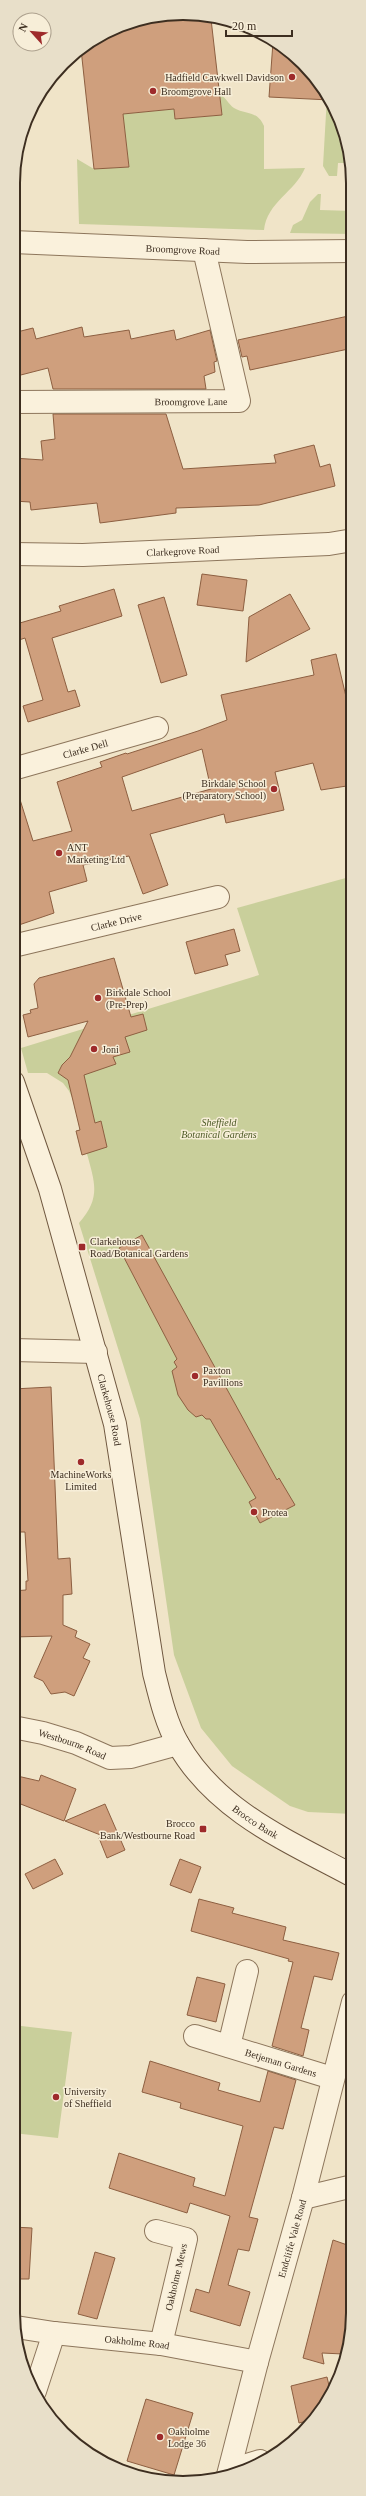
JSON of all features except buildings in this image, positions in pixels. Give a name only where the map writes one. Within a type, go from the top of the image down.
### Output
[{"type":"street","name":"Broomgrove Road","points":[[20,242],[204,250],[346,251]]},
{"type":"street","name":"Broomgrove Lane","points":[[20,402],[239,401],[204,250]]},
{"type":"street","name":"Clarkegrove Road","points":[[20,554],[83,555],[329,544],[346,541]]},
{"type":"street","name":"Clarke Dell","points":[[20,767],[157,728]]},
{"type":"street","name":"Clarke Drive","points":[[20,944],[218,897]]},
{"type":"street","name":"Clarkehouse Road","points":[[20,1102],[50,1188],[115,1424],[154,1673],[164,1710],[178,1744]]},
{"type":"street","points":[[20,1350],[96,1352]]},
{"type":"street","name":"Westbourne Road","points":[[20,1728],[43,1733],[76,1743],[110,1758],[131,1757],[178,1744]]},
{"type":"street","name":"Brocco Bank","points":[[178,1744],[198,1775],[241,1814],[346,1872]]},
{"type":"street","points":[[229,2046],[247,1971]]},
{"type":"street","name":"Endcliffe Vale Road","points":[[230,2468],[257,2362],[303,2198],[346,2027]]},
{"type":"street","name":"Betjeman Gardens","points":[[195,2036],[332,2078]]},
{"type":"street","points":[[303,2198],[346,2188]]},
{"type":"street","name":"Oakholme Mews","points":[[156,2231],[186,2239],[161,2344]]},
{"type":"street","name":"Oakholme Road","points":[[20,2328],[54,2333],[161,2344],[257,2362]]},
{"type":"street","points":[[37,2385],[54,2333]]},
{"type":"green space","points":[[220,95],[224,97],[234,108],[258,117],[264,126],[264,169],[305,168],[295,184],[270,212],[266,220],[264,230],[79,224],[77,159],[94,169],[129,167],[123,114],[174,109],[175,119],[222,115]]},
{"type":"green space","points":[[326,106],[334,121],[345,163],[338,163],[337,176],[329,176],[323,166]]},
{"type":"green space","points":[[318,194],[321,194],[320,210],[346,211],[346,234],[290,233],[293,225],[302,220],[310,202]]},
{"type":"green space","name":"Sheffield Botanical Gardens","points":[[346,878],[346,1814],[308,1812],[290,1806],[232,1766],[201,1728],[174,1655],[140,1419],[79,1223],[91,1206],[94,1182],[87,1154],[82,1155],[76,1131],[80,1130],[74,1102],[63,1083],[47,1073],[28,1073],[21,1048],[259,975],[237,908]]},
{"type":"green space","points":[[20,2026],[72,2032],[58,2138],[20,2134]]},
{"type":"place","name":"Hadfield Cawkwell Davidson","points":[[292,77]]},
{"type":"place","name":"Broomgrove Hall","points":[[153,91]]},
{"type":"place","name":"Birkdale School (Preparatory School)","points":[[274,789]]},
{"type":"place","name":"ANT Marketing Ltd","points":[[59,853]]},
{"type":"place","name":"Birkdale School (Pre-Prep)","points":[[98,998]]},
{"type":"place","name":"Joni","points":[[94,1049]]},
{"type":"place","name":"Clarkehouse Road/Botanical Gardens","points":[[82,1247]]},
{"type":"place","name":"Paxton Pavillions","points":[[195,1376]]},
{"type":"place","name":"MachineWorks Limited","points":[[81,1462]]},
{"type":"place","name":"Protea","points":[[254,1512]]},
{"type":"place","name":"Brocco Bank/Westbourne Road","points":[[203,1829]]},
{"type":"place","name":"University of Sheffield","points":[[56,2097]]},
{"type":"place","name":"Oakholme Lodge 36","points":[[160,2437]]}]
